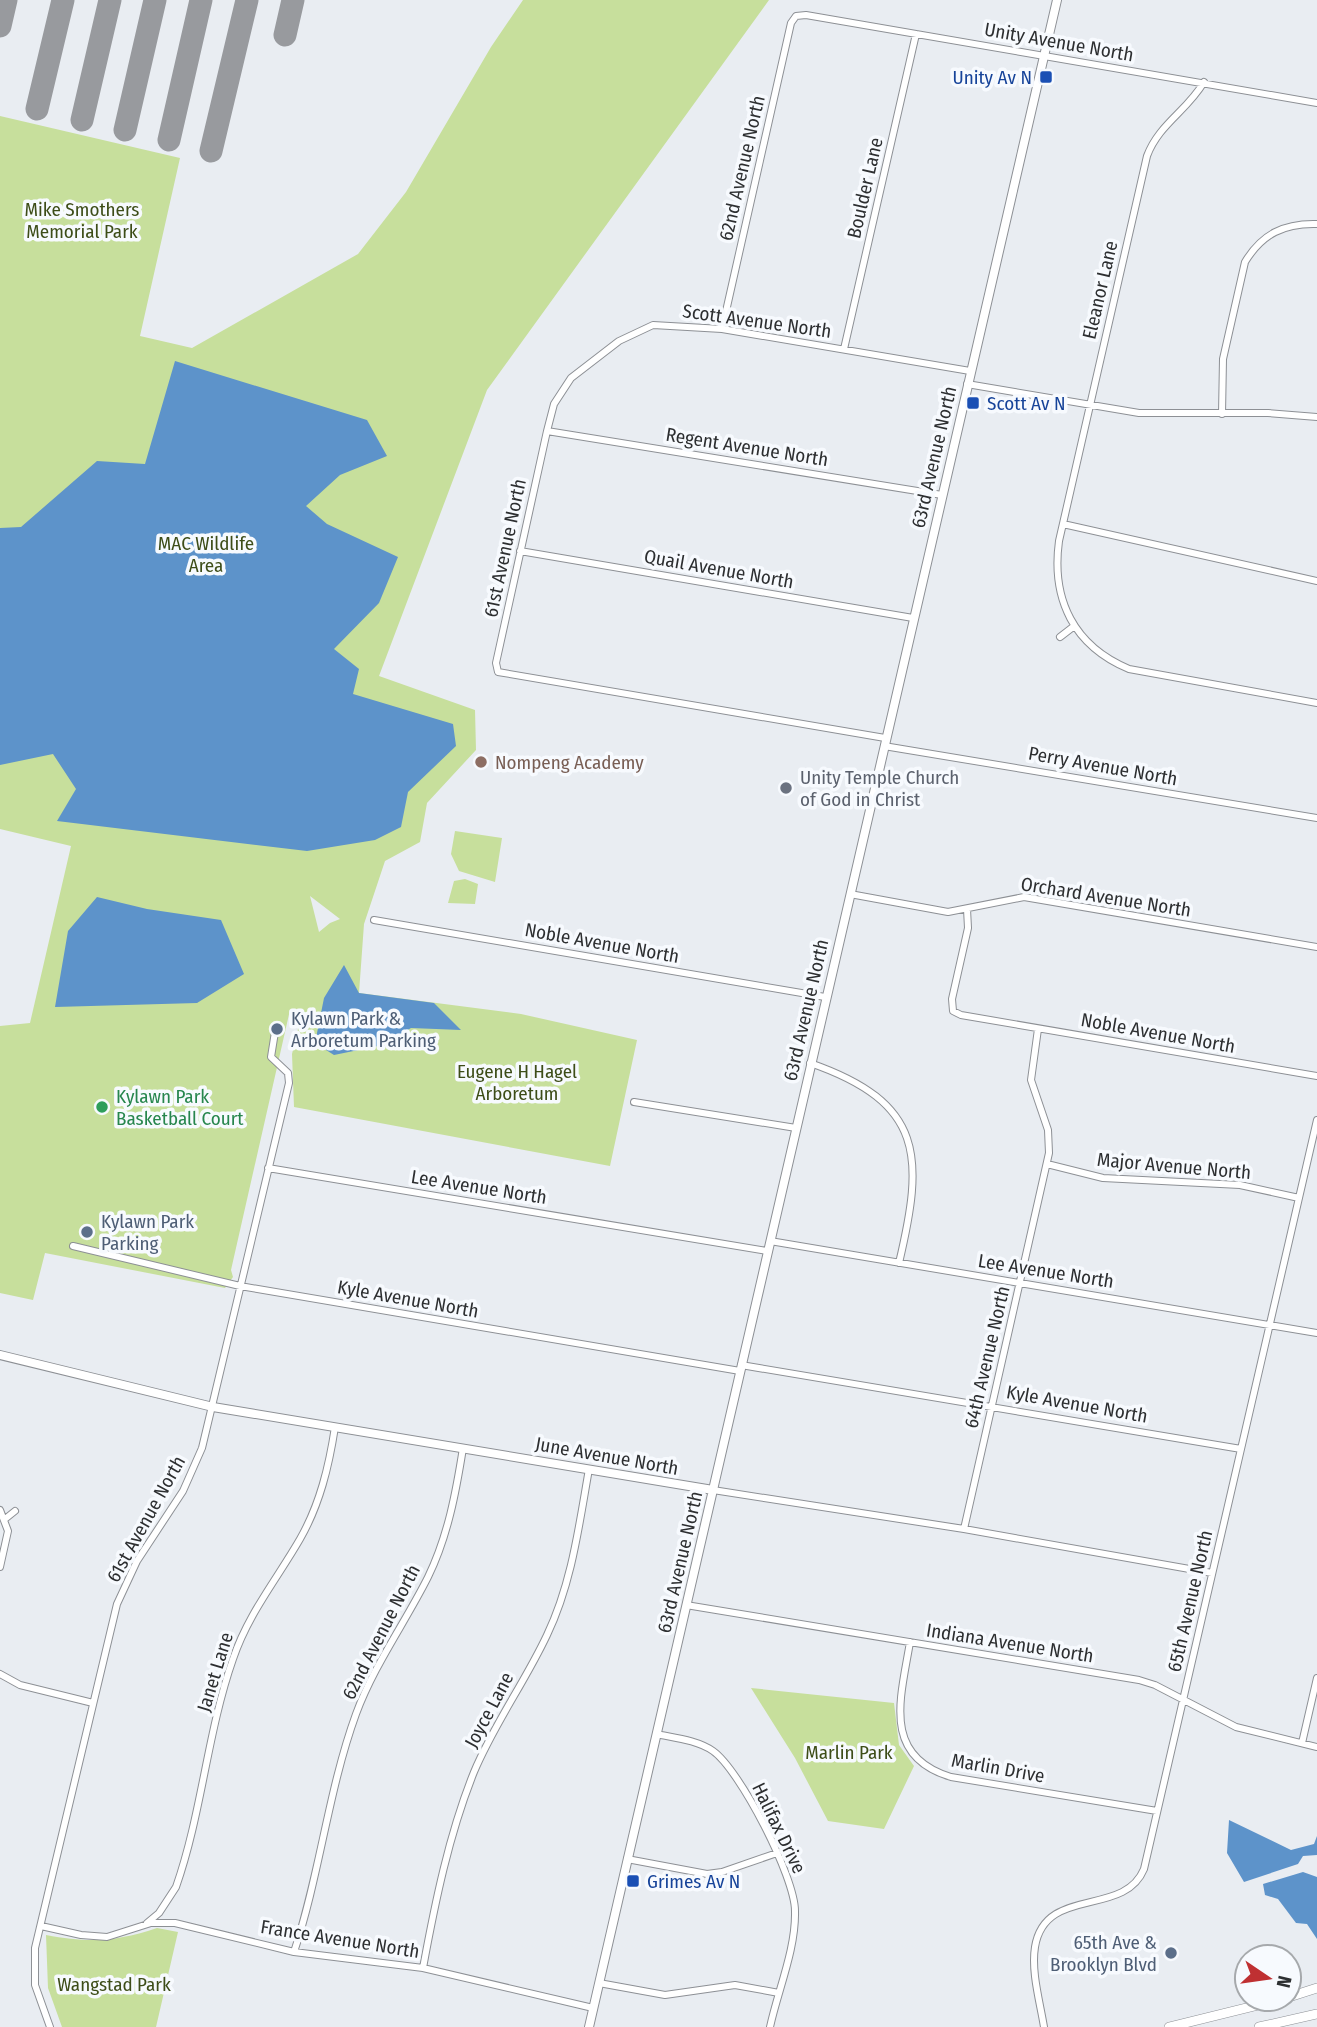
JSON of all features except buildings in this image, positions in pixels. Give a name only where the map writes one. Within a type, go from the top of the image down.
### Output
[{"type":"main road","points":[[1169,2027],[1233,2011]]},
{"type":"main road","points":[[1259,2027],[1317,2014]]},
{"type":"street","name":"63rd Avenue North","points":[[589,2027],[1057,0]]},
{"type":"street","name":"Unity Avenue North","points":[[796,16],[806,15],[1317,103]]},
{"type":"street","name":"62nd Avenue North","points":[[722,329],[791,23],[796,16]]},
{"type":"street","name":"Boulder Lane","points":[[844,349],[916,34]]},
{"type":"street","name":"Eleanor Lane","points":[[1062,524],[1147,156],[1158,132],[1192,103],[1204,82]]},
{"type":"street","points":[[1222,414],[1223,359],[1241,276],[1253,250],[1274,231],[1288,225],[1317,223]]},
{"type":"street","name":"Scott Avenue North","points":[[547,431],[554,404],[571,378],[619,341],[653,325],[722,329],[970,371]]},
{"type":"street","points":[[967,384],[1139,414],[1317,417]]},
{"type":"street","name":"Regent Avenue North","points":[[547,431],[942,495]]},
{"type":"street","name":"61st Avenue North","points":[[498,672],[496,663],[547,431]]},
{"type":"street","points":[[1317,581],[1062,524],[1056,576],[1062,603],[1073,627],[1098,653],[1129,669],[1317,703]]},
{"type":"street","name":"Quail Avenue North","points":[[520,551],[913,618]]},
{"type":"street","points":[[1060,637],[1073,627]]},
{"type":"street","name":"Perry Avenue North","points":[[498,672],[1317,818]]},
{"type":"street","name":"Orchard Avenue North","points":[[850,894],[932,911],[967,909],[1024,897],[1317,947]]},
{"type":"street","name":"Noble Avenue North","points":[[967,909],[968,928],[952,999],[953,1011],[961,1015],[1317,1076]]},
{"type":"street","name":"Noble Avenue North","points":[[374,920],[825,997]]},
{"type":"street","name":"64th Avenue North","points":[[964,1529],[1047,1164],[1048,1130],[1031,1080],[1038,1029]]},
{"type":"street","name":"61st Avenue North","points":[[50,2027],[35,1985],[33,1967],[41,1926],[117,1604],[137,1561],[194,1470],[213,1407],[289,1083],[288,1073],[271,1057],[275,1032]]},
{"type":"street","points":[[810,1063],[861,1083],[892,1112],[902,1129],[914,1168],[914,1189],[899,1263]]},
{"type":"street","points":[[634,1102],[796,1128]]},
{"type":"street","name":"65th Avenue North","points":[[1045,2027],[1034,1962],[1040,1932],[1049,1920],[1071,1905],[1123,1895],[1133,1888],[1144,1869],[1317,1121]]},
{"type":"street","name":"Major Avenue North","points":[[1047,1164],[1103,1178],[1240,1185],[1299,1198]]},
{"type":"street","name":"Lee Avenue North","points":[[268,1168],[767,1251]]},
{"type":"street","name":"Lee Avenue North","points":[[770,1241],[1317,1333]]},
{"type":"street","name":"Kyle Avenue North","points":[[73,1246],[240,1286],[741,1368],[992,1405],[1241,1449]]},
{"type":"street","name":"June Avenue North","points":[[0,1354],[213,1407],[964,1529],[1212,1573]]},
{"type":"street","name":"Janet Lane","points":[[139,1928],[159,1913],[176,1887],[232,1661],[255,1609],[301,1537],[315,1508],[326,1477],[335,1427]]},
{"type":"street","name":"62nd Avenue North","points":[[294,1952],[345,1746],[373,1674],[420,1592],[441,1547],[450,1519],[463,1448]]},
{"type":"street","name":"Joyce Lane","points":[[424,1968],[450,1850],[474,1771],[547,1635],[560,1604],[574,1550],[589,1469]]},
{"type":"street","points":[[0,1510],[8,1531],[0,1567]]},
{"type":"street","points":[[5,1519],[15,1511]]},
{"type":"street","name":"Indiana Avenue North","points":[[686,1605],[1139,1680],[1236,1727],[1317,1747]]},
{"type":"street","name":"Marlin Drive","points":[[910,1642],[899,1717],[906,1744],[925,1766],[951,1777],[1157,1811]]},
{"type":"street","points":[[0,1674],[20,1685],[93,1703]]},
{"type":"street","points":[[1302,1743],[1317,1678]]},
{"type":"street","name":"Halifax Drive","points":[[656,1734],[704,1746],[715,1753],[732,1771],[777,1853],[792,1892],[796,1914],[770,2027]]},
{"type":"street","points":[[627,1859],[707,1874],[722,1872],[777,1853]]},
{"type":"street","name":"France Avenue North","points":[[41,1926],[92,1937],[124,1934],[151,1923],[175,1923],[294,1952],[424,1968],[593,2008]]},
{"type":"street","points":[[600,1983],[665,1995],[734,1985],[779,1993]]},
{"type":"green space","name":"MAC Wildlife Area","points":[[523,0],[769,0],[487,390],[379,676],[475,710],[476,750],[427,803],[420,842],[385,861],[364,924],[359,993],[521,1014],[637,1040],[610,1166],[294,1107],[292,1054],[302,1012],[290,1010],[231,1270],[233,1277],[225,1288],[45,1253],[33,1300],[0,1293],[0,1026],[30,1023],[71,846],[0,829],[0,116],[180,158],[140,336],[192,348],[358,254],[406,192],[491,47]],"holes":[[[310,896],[340,919],[319,932]]]},
{"type":"green space","points":[[455,831],[502,838],[495,882],[459,871],[451,854]]},
{"type":"green space","points":[[465,879],[478,884],[475,904],[448,903],[454,881]]},
{"type":"green space","name":"Marlin Park","points":[[751,1688],[894,1703],[899,1745],[914,1766],[884,1829],[828,1821],[795,1758]]},
{"type":"green space","name":"Wangstad Park","points":[[157,1928],[178,1932],[156,2027],[62,2027],[48,1988],[46,1935],[102,1940]]},
{"type":"water","points":[[175,361],[367,420],[387,456],[340,475],[306,506],[327,524],[398,557],[379,603],[334,649],[359,669],[353,694],[453,724],[456,746],[408,792],[401,827],[375,840],[307,851],[57,821],[76,789],[53,754],[0,765],[0,528],[21,527],[97,461],[145,464]]},
{"type":"water","points":[[97,897],[147,909],[221,920],[244,974],[197,1003],[55,1007],[68,931]]},
{"type":"water","points":[[344,965],[359,993],[434,1003],[461,1030],[411,1028],[383,1045],[334,1055],[315,1043],[324,998]]},
{"type":"water","points":[[1229,1820],[1291,1850],[1314,1844],[1317,1836],[1317,1855],[1303,1856],[1298,1864],[1244,1882],[1227,1853]]},
{"type":"water","points":[[1303,1872],[1317,1877],[1317,1939],[1307,1924],[1296,1923],[1278,1899],[1265,1895],[1263,1884]]},
{"type":"taxiway","points":[[0,26],[6,0]]},
{"type":"taxiway","points":[[37,109],[63,0]]},
{"type":"taxiway","points":[[82,120],[110,0]]},
{"type":"taxiway","points":[[125,130],[155,0]]},
{"type":"taxiway","points":[[169,140],[201,0]]},
{"type":"taxiway","points":[[211,151],[247,0]]},
{"type":"taxiway","points":[[285,35],[293,0]]},
{"type":"place","name":"Unity Av N","points":[[1046,77]]},
{"type":"place","name":"Scott Av N","points":[[973,403]]},
{"type":"place","name":"Nompeng Academy","points":[[481,762]]},
{"type":"place","name":"Unity Temple Church of God in Christ","points":[[786,788]]},
{"type":"place","name":"Kylawn Park & Arboretum Parking","points":[[277,1029]]},
{"type":"place","name":"Kylawn Park Basketball Court","points":[[102,1107]]},
{"type":"place","name":"Kylawn Park Parking","points":[[87,1232]]},
{"type":"place","name":"Grimes Av N","points":[[633,1881]]},
{"type":"place","name":"65th Ave & Brooklyn Blvd","points":[[1171,1953]]},
{"type":"park label","name":"Mike Smothers Memorial Park","points":[[82,220]]},
{"type":"park label","name":"Eugene H Hagel Arboretum","points":[[517,1082]]}]
